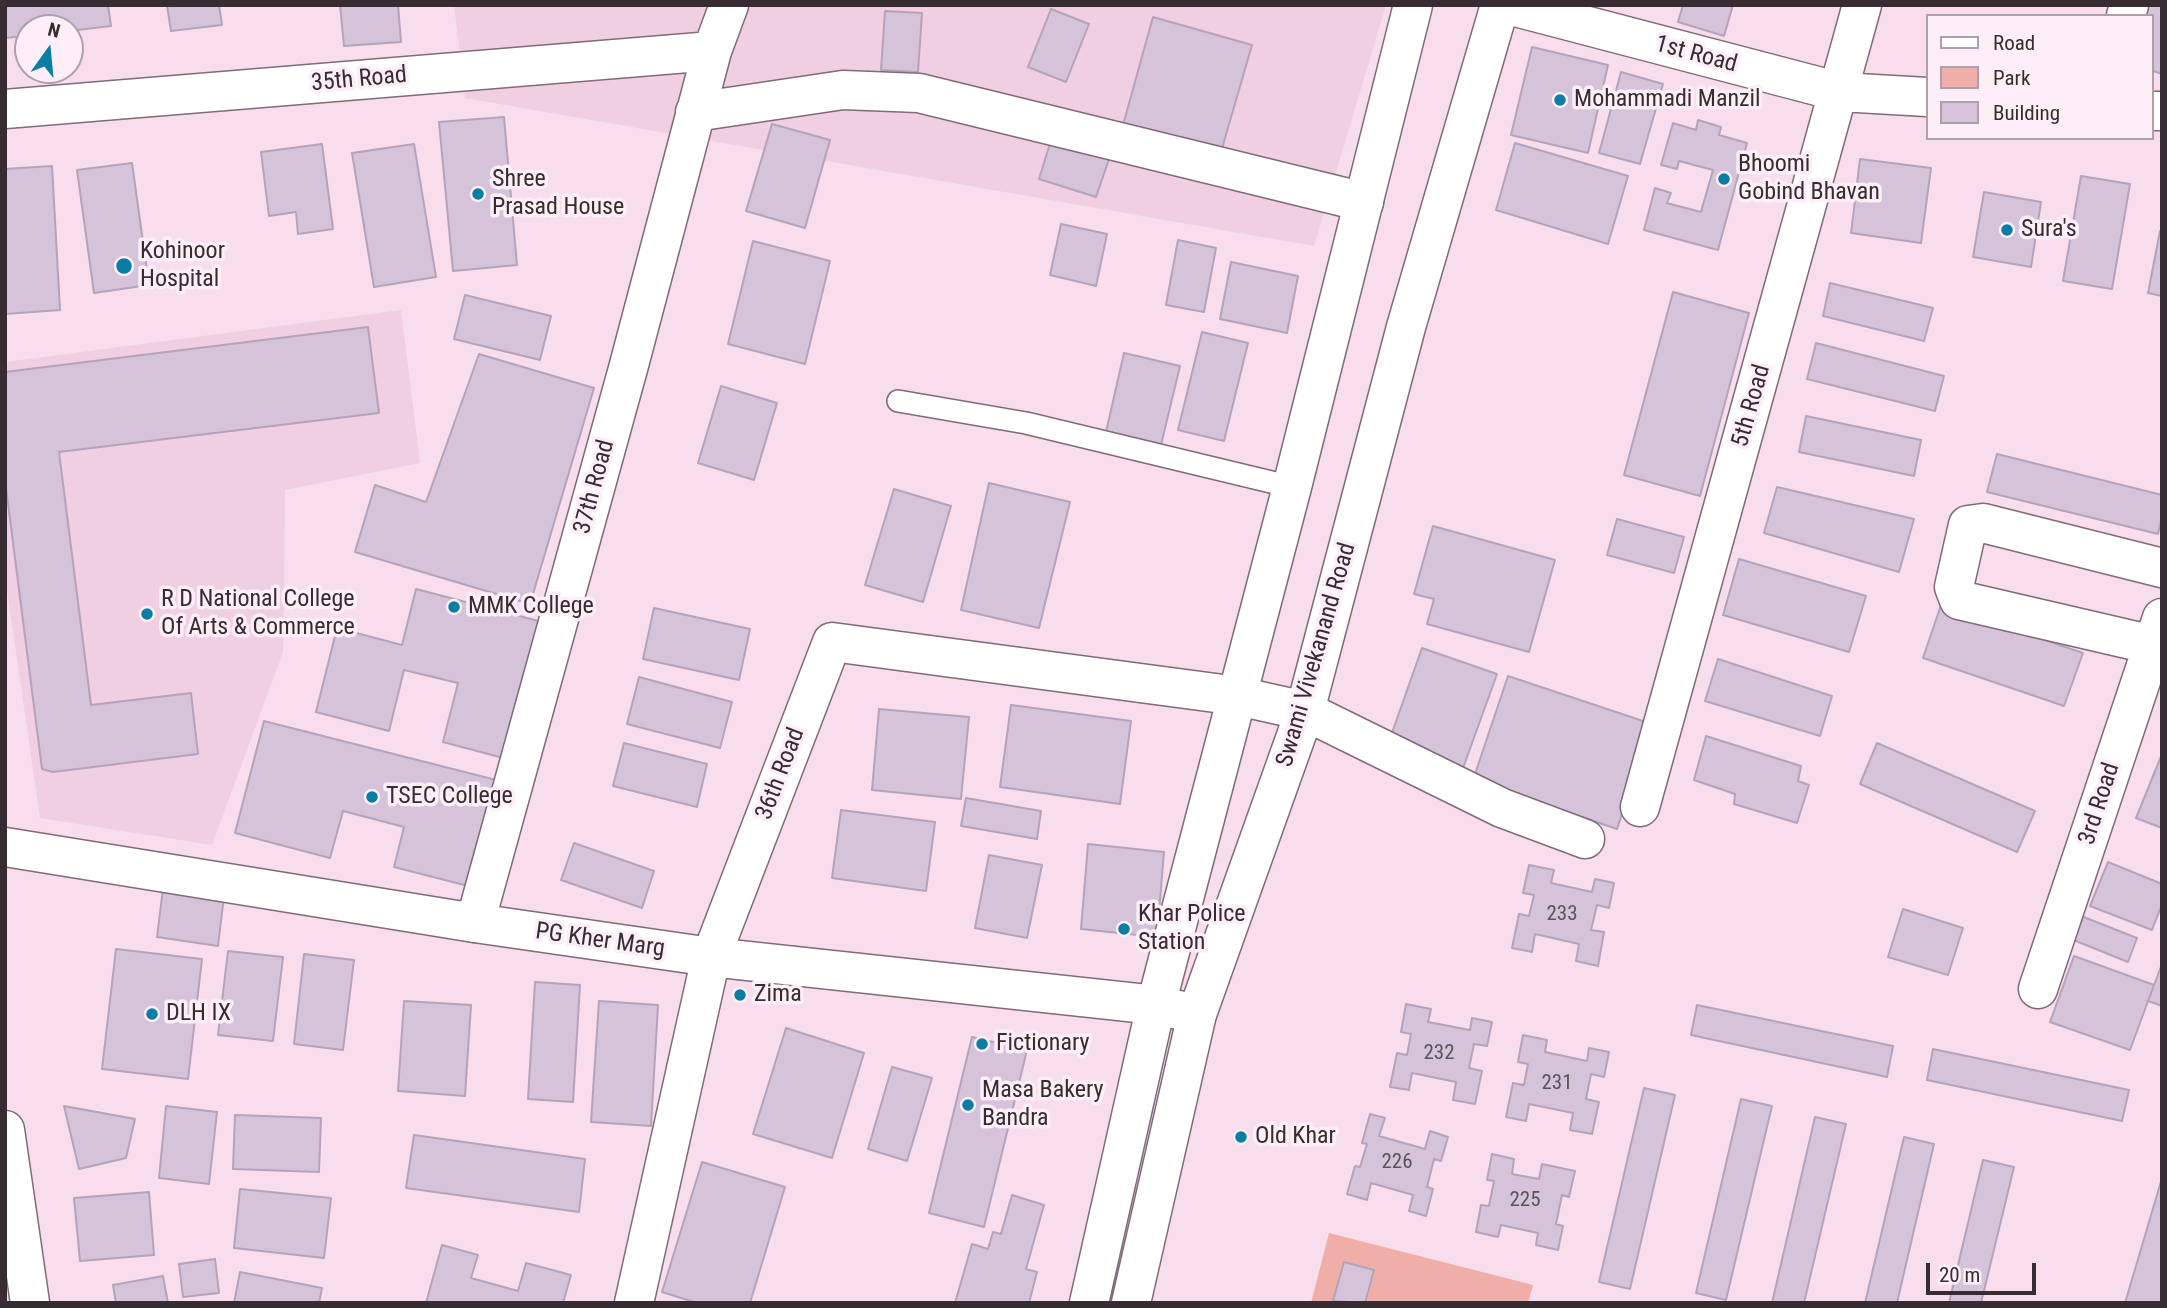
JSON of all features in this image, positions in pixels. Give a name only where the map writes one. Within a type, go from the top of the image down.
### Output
[{"type":"street","name":"37th Road","points":[[475,923],[712,51],[729,5]]},
{"type":"street","points":[[1089,1303],[1156,1005],[1292,487],[1413,5]]},
{"type":"street","name":"Swami Vivekanand Road","points":[[1131,1303],[1197,1014],[1305,711],[1406,327],[1500,5]]},
{"type":"street","name":"1st Road","points":[[1508,5],[1839,92],[1926,97]]},
{"type":"street","name":"5th Road","points":[[1640,807],[1863,5]]},
{"type":"street","name":"35th Road","points":[[5,109],[712,51]]},
{"type":"street","points":[[695,113],[843,90],[919,93],[1364,202]]},
{"type":"street","points":[[2157,632],[1959,600],[1954,587],[1968,526],[1983,523],[2162,568]]},
{"type":"street","name":"3rd Road","points":[[2038,989],[2157,632]]},
{"type":"street","name":"36th Road","points":[[634,1303],[711,957],[832,642],[1238,696]]},
{"type":"street","points":[[1238,696],[1305,711],[1489,802],[1585,839]]},
{"type":"street","name":"PG Kher Marg","points":[[5,847],[475,923],[711,957],[1156,1005],[1197,1014]]},
{"type":"street","points":[[5,1130],[30,1303]]},
{"type":"lane","points":[[898,401],[1026,423],[1292,487]]},
{"type":"shaded area","points":[[454,5],[1386,5],[1314,246],[465,98]]},
{"type":"shaded area","name":"R D National College Of Arts & Commerce","points":[[401,310],[420,463],[285,490],[283,652],[212,845],[40,818],[5,576],[5,362]]},
{"type":"green space","points":[[1329,1233],[1533,1285],[1528,1303],[1311,1303]]},
{"type":"building","points":[[5,5],[108,5],[111,26],[84,29],[84,14],[14,14],[14,37],[5,38]]},
{"type":"building","points":[[167,5],[219,5],[222,25],[171,31]]},
{"type":"building","points":[[340,5],[398,5],[401,42],[344,46]]},
{"type":"building","points":[[1683,5],[1733,5],[1724,36],[1678,22]]},
{"type":"building","points":[[2138,5],[2162,5],[2162,74],[2153,71],[2153,14],[2136,14]]},
{"type":"building","points":[[1051,9],[1089,24],[1066,82],[1028,67]]},
{"type":"building","points":[[885,11],[922,13],[918,72],[881,70]]},
{"type":"building","points":[[1153,17],[1252,45],[1221,152],[1123,125]]},
{"type":"building","name":"Mohammadi Manzil","points":[[1532,47],[1608,65],[1588,153],[1511,135]]},
{"type":"building","points":[[1621,72],[1663,84],[1640,164],[1599,153]]},
{"type":"building","name":"Shree Prasad House","points":[[504,117],[517,265],[453,271],[439,122]]},
{"type":"building","name":"Bhoomi Gobind Bhavan","points":[[1698,120],[1721,127],[1719,135],[1747,143],[1718,250],[1644,230],[1655,188],[1671,193],[1667,203],[1701,212],[1713,170],[1679,161],[1677,169],[1661,165],[1673,123],[1696,130]]},
{"type":"building","points":[[772,124],[830,140],[805,228],[746,211]]},
{"type":"building","points":[[1052,137],[1110,156],[1096,197],[1039,179]]},
{"type":"building","points":[[1515,143],[1628,176],[1608,244],[1496,210]]},
{"type":"building","points":[[322,144],[333,229],[298,234],[296,212],[269,216],[261,152]]},
{"type":"building","points":[[414,144],[436,277],[374,287],[352,153]]},
{"type":"building","points":[[1860,159],[1931,168],[1921,243],[1851,233]]},
{"type":"building","points":[[132,163],[149,285],[94,293],[77,170]]},
{"type":"building","points":[[52,166],[60,310],[5,314],[5,169]]},
{"type":"building","points":[[2081,176],[2130,184],[2112,289],[2063,281]]},
{"type":"building","name":"Sura's","points":[[1984,192],[2041,202],[2031,267],[1973,257]]},
{"type":"building","points":[[1061,224],[1107,234],[1096,286],[1050,275]]},
{"type":"building","points":[[2162,231],[2162,296],[2148,293]]},
{"type":"building","points":[[1178,240],[1216,248],[1204,312],[1166,305]]},
{"type":"building","points":[[753,241],[830,261],[805,364],[728,344]]},
{"type":"building","points":[[1231,262],[1298,276],[1287,333],[1220,319]]},
{"type":"building","points":[[1830,283],[1933,308],[1924,341],[1823,316]]},
{"type":"building","points":[[1673,292],[1749,313],[1700,496],[1624,475]]},
{"type":"building","points":[[465,295],[551,316],[540,360],[454,339]]},
{"type":"building","points":[[368,327],[379,413],[59,452],[91,705],[191,693],[198,754],[53,772],[42,769],[5,480],[5,372]]},
{"type":"building","points":[[1202,332],[1248,343],[1224,441],[1178,430]]},
{"type":"building","points":[[1816,343],[1944,376],[1935,411],[1807,379]]},
{"type":"building","points":[[1124,353],[1180,366],[1161,445],[1106,432]]},
{"type":"building","points":[[479,354],[594,388],[530,604],[355,552],[375,485],[426,502]]},
{"type":"building","points":[[721,386],[777,403],[754,480],[698,463]]},
{"type":"building","points":[[1806,416],[1921,440],[1914,476],[1799,452]]},
{"type":"building","points":[[1997,454],[2162,495],[2162,516],[2158,534],[1987,492]]},
{"type":"building","points":[[989,483],[1070,502],[1039,628],[961,610]]},
{"type":"building","points":[[1777,487],[1914,519],[1899,572],[1764,533]]},
{"type":"building","points":[[894,489],[951,506],[923,602],[865,585]]},
{"type":"building","points":[[1617,519],[1684,537],[1674,573],[1607,555]]},
{"type":"building","points":[[1433,526],[1555,560],[1529,652],[1427,624],[1434,599],[1414,594]]},
{"type":"building","points":[[1739,559],[1866,596],[1849,652],[1723,615]]},
{"type":"building","points":[[416,589],[546,623],[511,760],[443,742],[458,683],[404,670],[389,731],[316,712],[337,628],[402,645]]},
{"type":"building","points":[[1941,605],[2083,653],[2064,706],[1923,658]]},
{"type":"building","points":[[654,608],[750,629],[739,680],[643,659]]},
{"type":"building","points":[[1422,648],[1497,674],[1462,771],[1388,744]]},
{"type":"building","points":[[1718,659],[1832,696],[1820,736],[1705,701]]},
{"type":"building","points":[[1508,676],[1652,724],[1617,829],[1473,780]]},
{"type":"building","points":[[639,677],[732,702],[720,748],[627,724]]},
{"type":"building","points":[[1011,705],[1131,721],[1120,804],[1000,787]]},
{"type":"building","points":[[879,709],[969,717],[961,799],[872,790]]},
{"type":"building","name":"TSEC College","points":[[264,721],[504,782],[476,888],[394,867],[404,827],[343,811],[330,858],[235,833]]},
{"type":"building","points":[[1706,736],[1801,766],[1798,781],[1809,785],[1797,823],[1734,804],[1735,794],[1694,780]]},
{"type":"building","points":[[624,743],[707,764],[697,807],[613,786]]},
{"type":"building","points":[[1877,743],[2035,811],[2017,852],[1860,784]]},
{"type":"building","points":[[2162,754],[2162,828],[2136,818]]},
{"type":"building","points":[[966,798],[1041,811],[1037,839],[961,826]]},
{"type":"building","points":[[841,810],[935,822],[926,891],[832,878]]},
{"type":"building","points":[[574,843],[654,871],[642,908],[561,880]]},
{"type":"building","points":[[1088,844],[1164,852],[1157,937],[1081,929]]},
{"type":"building","points":[[989,855],[1042,865],[1027,938],[975,928]]},
{"type":"building","points":[[2108,862],[2162,884],[2162,904],[2152,930],[2090,906]]},
{"type":"building","points":[[1529,865],[1554,870],[1551,883],[1592,892],[1595,879],[1614,883],[1609,908],[1597,905],[1591,930],[1604,932],[1598,966],[1576,961],[1579,944],[1535,934],[1532,952],[1512,948],[1519,914],[1529,916],[1534,895],[1523,893]]},
{"type":"building","points":[[164,880],[225,888],[218,946],[157,937]]},
{"type":"building","points":[[1903,909],[1963,928],[1948,975],[1888,957]]},
{"type":"building","points":[[2076,914],[2137,938],[2128,962],[2066,937]]},
{"type":"building","name":"DLH IX","points":[[116,949],[202,959],[188,1079],[102,1069]]},
{"type":"building","points":[[228,951],[283,957],[273,1041],[218,1035]]},
{"type":"building","points":[[304,954],[354,960],[343,1050],[294,1044]]},
{"type":"building","points":[[2074,956],[2154,985],[2130,1050],[2050,1022]]},
{"type":"building","points":[[2162,964],[2162,1006],[2148,1001]]},
{"type":"building","points":[[535,982],[580,985],[573,1102],[528,1099]]},
{"type":"building","points":[[404,1001],[471,1005],[465,1096],[398,1091]]},
{"type":"building","points":[[599,1001],[658,1005],[651,1126],[591,1122]]},
{"type":"building","points":[[1406,1004],[1431,1009],[1428,1022],[1470,1030],[1472,1018],[1492,1022],[1487,1046],[1474,1044],[1469,1068],[1482,1071],[1475,1104],[1453,1100],[1456,1082],[1412,1073],[1409,1090],[1390,1087],[1397,1053],[1407,1055],[1411,1034],[1401,1032]]},
{"type":"building","points":[[1697,1005],[1893,1046],[1887,1077],[1691,1035]]},
{"type":"building","points":[[786,1028],[864,1053],[832,1158],[753,1134]]},
{"type":"building","points":[[1523,1035],[1547,1040],[1545,1052],[1587,1061],[1589,1048],[1609,1052],[1604,1077],[1591,1074],[1586,1099],[1599,1102],[1592,1134],[1570,1130],[1573,1113],[1529,1104],[1526,1121],[1506,1117],[1513,1083],[1524,1085],[1528,1064],[1518,1062]]},
{"type":"building","points":[[972,1037],[1027,1050],[984,1227],[929,1213]]},
{"type":"building","points":[[1933,1049],[2129,1090],[2122,1121],[1927,1080]]},
{"type":"building","points":[[892,1067],[932,1078],[907,1161],[868,1149]]},
{"type":"building","points":[[1644,1088],[1675,1095],[1630,1289],[1599,1282]]},
{"type":"building","points":[[1741,1099],[1772,1106],[1726,1300],[1696,1293]]},
{"type":"building","points":[[64,1106],[135,1119],[126,1158],[79,1169]]},
{"type":"building","points":[[166,1106],[217,1112],[209,1184],[159,1178]]},
{"type":"building","points":[[1370,1114],[1385,1118],[1379,1136],[1425,1149],[1430,1131],[1448,1137],[1441,1161],[1434,1159],[1427,1187],[1433,1189],[1426,1216],[1409,1211],[1413,1195],[1371,1183],[1367,1200],[1347,1194],[1355,1166],[1360,1167],[1367,1144],[1362,1143]]},
{"type":"building","points":[[235,1115],[321,1118],[319,1172],[233,1169]]},
{"type":"building","points":[[1815,1117],[1846,1124],[1804,1303],[1772,1303]]},
{"type":"building","points":[[414,1135],[585,1159],[579,1212],[406,1188]]},
{"type":"building","points":[[1904,1137],[1934,1144],[1897,1303],[1865,1303]]},
{"type":"building","points":[[1492,1154],[1514,1159],[1512,1174],[1539,1179],[1542,1164],[1575,1171],[1569,1197],[1562,1195],[1556,1224],[1563,1226],[1558,1250],[1536,1245],[1538,1233],[1501,1225],[1498,1237],[1476,1232],[1481,1205],[1489,1206],[1494,1181],[1487,1180]]},
{"type":"building","points":[[1983,1160],[2014,1167],[1981,1303],[1949,1303]]},
{"type":"building","points":[[702,1162],[785,1187],[750,1303],[697,1303],[662,1292]]},
{"type":"building","points":[[2162,1178],[2162,1303],[2125,1303]]},
{"type":"building","points":[[240,1189],[331,1198],[324,1258],[234,1248]]},
{"type":"building","points":[[149,1192],[154,1255],[80,1261],[74,1198]]},
{"type":"building","points":[[1012,1195],[1044,1205],[1026,1269],[1037,1272],[1029,1303],[955,1303],[972,1244],[988,1249],[993,1232],[1001,1234]]},
{"type":"building","points":[[442,1245],[478,1255],[471,1278],[518,1291],[526,1263],[571,1275],[563,1303],[426,1303]]},
{"type":"building","points":[[215,1259],[219,1293],[183,1297],[179,1264]]},
{"type":"building","points":[[1344,1262],[1374,1270],[1365,1303],[1333,1301]]},
{"type":"building","points":[[240,1272],[322,1288],[319,1303],[234,1303]]},
{"type":"building","points":[[163,1276],[168,1303],[116,1303],[113,1285]]},
{"type":"place","name":"Mohammadi Manzil","points":[[1560,100]]},
{"type":"place","name":"Bhoomi Gobind Bhavan","points":[[1724,179]]},
{"type":"place","name":"Shree Prasad House","points":[[478,194]]},
{"type":"place","name":"Sura's","points":[[2007,230]]},
{"type":"place","name":"Kohinoor Hospital","points":[[124,266]]},
{"type":"place","name":"MMK College","points":[[454,607]]},
{"type":"place","name":"R D National College Of Arts & Commerce","points":[[147,614]]},
{"type":"place","name":"TSEC College","points":[[372,797]]},
{"type":"place","name":"Khar Police Station","points":[[1124,929]]},
{"type":"place","name":"Zima","points":[[740,995]]},
{"type":"place","name":"DLH IX","points":[[152,1014]]},
{"type":"place","name":"Fictionary","points":[[982,1044]]},
{"type":"place","name":"Masa Bakery Bandra","points":[[968,1105]]},
{"type":"place","name":"Old Khar","points":[[1241,1137]]}]
